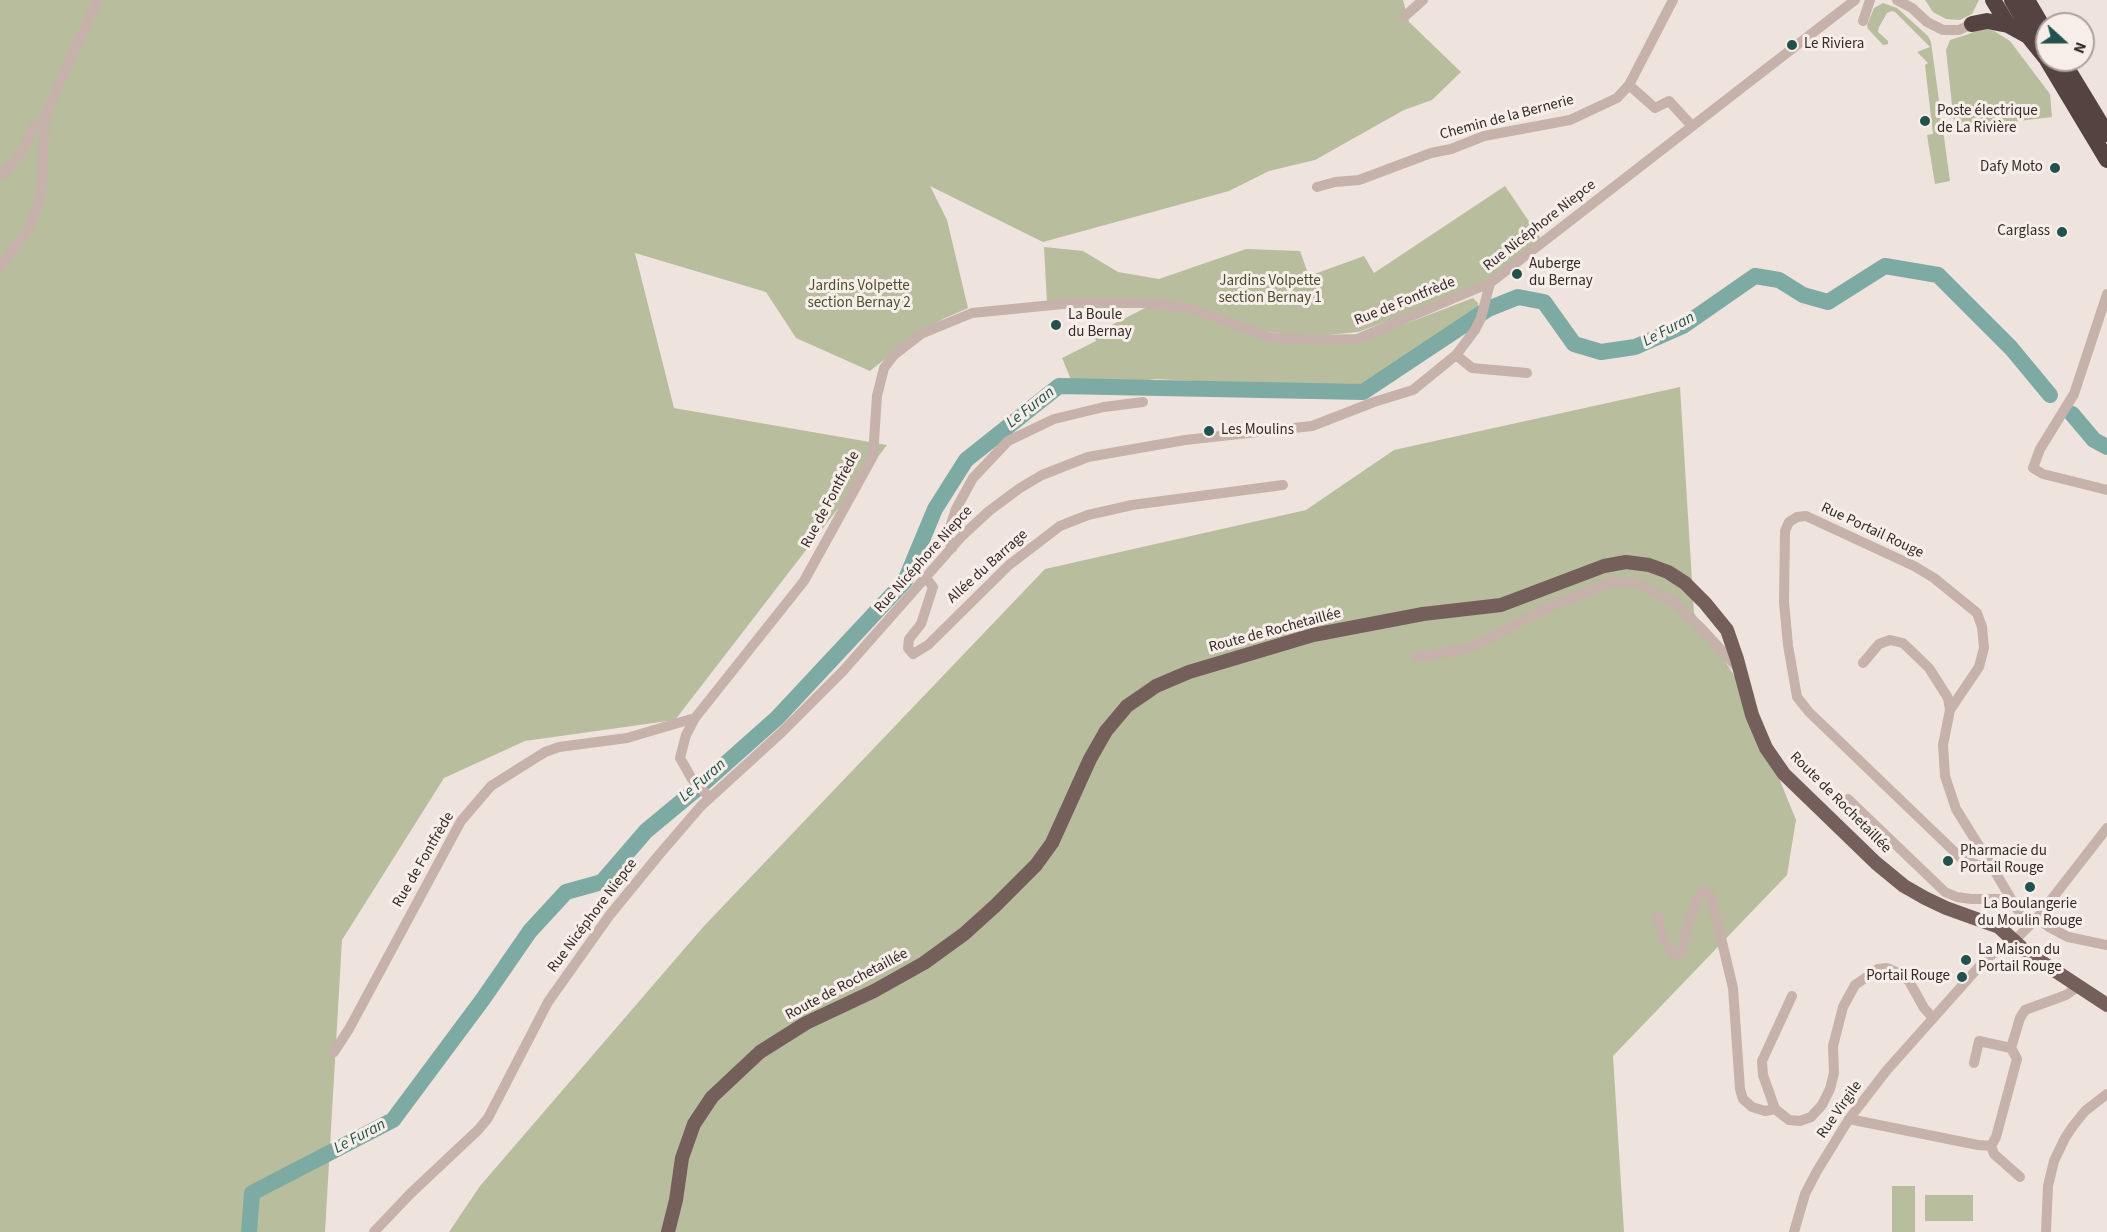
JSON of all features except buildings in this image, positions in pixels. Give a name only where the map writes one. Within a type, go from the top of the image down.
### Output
[{"type":"highway","points":[[1972,24],[1984,11],[1986,0]]},
{"type":"highway","points":[[1993,0],[2008,25]]},
{"type":"highway","points":[[2012,0],[2035,35]]},
{"type":"highway","points":[[2027,0],[2035,14]]},
{"type":"highway","points":[[1972,24],[1988,21],[2008,25],[2028,36],[2035,43]]},
{"type":"highway","points":[[2058,72],[2107,160]]},
{"type":"highway","points":[[2060,72],[2107,135]]},
{"type":"main road","name":"Route de Rochetaillée","points":[[668,1232],[676,1200],[682,1158],[694,1124],[712,1097],[760,1052],[806,1023],[874,991],[924,963],[964,934],[995,906],[1036,865],[1052,843],[1090,759],[1106,732],[1127,706],[1156,686],[1189,672],[1312,635],[1423,614],[1502,605],[1604,566],[1626,562],[1649,565],[1668,572],[1685,583],[1705,603],[1727,630],[1741,671],[1752,715],[1766,748],[1784,774],[1876,862],[1904,886],[1946,908],[1999,927],[2025,951],[2107,1005]]},
{"type":"street","points":[[0,266],[28,230],[38,206],[42,184],[45,118],[77,42],[98,0]]},
{"type":"street","points":[[1404,17],[1424,0]]},
{"type":"street","points":[[1673,0],[1629,84],[1655,108],[1670,101],[1692,126]]},
{"type":"street","name":"Rue Nicéphore Niepce","points":[[374,1232],[488,1118],[524,1046],[564,979],[609,916],[708,796],[782,732],[843,671],[952,548],[989,511],[1042,475],[1088,457],[1175,442],[1312,426],[1413,390],[1456,355],[1475,330],[1481,318],[1490,283],[1855,0]]},
{"type":"street","points":[[1863,21],[1870,0]]},
{"type":"street","points":[[1897,0],[1911,4],[1927,22],[1943,30],[1959,30],[1972,24]]},
{"type":"street","name":"Chemin de la Bernerie","points":[[1317,187],[1335,182],[1359,180],[1484,136],[1570,120],[1617,98],[1629,84]]},
{"type":"street","points":[[0,176],[21,154],[33,128],[45,118]]},
{"type":"street","name":"Rue de Fontfrède","points":[[334,1052],[349,1029],[461,822],[491,786],[545,752],[559,747],[627,738],[696,718],[804,581],[873,456],[877,396],[884,368],[894,355],[921,334],[972,313],[1073,303],[1144,303],[1192,309],[1269,337],[1316,340],[1357,339],[1490,283]]},
{"type":"street","points":[[2107,294],[2074,394],[2040,449],[2033,468],[2043,474],[2107,490]]},
{"type":"street","points":[[1456,355],[1472,368],[1527,373]]},
{"type":"street","points":[[952,548],[947,536],[956,509],[973,478],[1008,441],[1054,419],[1104,407],[1143,402]]},
{"type":"street","name":"Allée du Barrage","points":[[926,578],[933,587],[921,624],[909,639],[908,648],[913,654],[928,645],[1009,565],[1060,526],[1088,515],[1132,505],[1283,485]]},
{"type":"street","name":"Rue Portail Rouge","points":[[1994,870],[1963,860],[1797,698],[1788,645],[1784,602],[1785,531],[1789,522],[1797,517],[1806,516],[1914,566],[1934,578],[1977,613],[1982,627],[1984,648],[1979,668],[1950,710],[1943,745],[1945,776],[1956,809],[1994,870],[2011,899],[2034,921],[2068,937],[2107,945]]},
{"type":"street","points":[[1418,657],[1470,648],[1549,607],[1611,582],[1634,582],[1672,601],[1741,671]]},
{"type":"street","points":[[1863,663],[1879,644],[1890,640],[1903,644],[1929,668],[1948,698],[1950,710]]},
{"type":"street","points":[[696,718],[686,735],[681,758],[692,779],[708,796]]},
{"type":"street","points":[[1848,799],[1946,892],[1957,897],[1971,899],[2011,899]]},
{"type":"street","name":"Rue Virgile","points":[[1794,1232],[1805,1194],[1849,1119],[1887,1070],[1985,960],[2014,941],[2034,921],[2107,828]]},
{"type":"street","points":[[1658,918],[1663,940],[1676,955],[1682,953],[1685,933],[1698,896],[1705,891],[1711,896],[1733,988],[1740,1089],[1743,1099],[1752,1107],[1765,1111],[1775,1109],[1763,1075],[1762,1060],[1792,996]]},
{"type":"street","name":"Rue Virgile","points":[[1775,1109],[1789,1120],[1800,1121],[1811,1117],[1822,1105],[1830,1089],[1834,1073],[1833,1046],[1846,1001],[1855,985],[1878,969],[1887,968],[1909,981],[1924,1008],[1933,1018]]},
{"type":"street","points":[[2020,1177],[1994,1154],[1991,1146],[1996,1137],[2017,1059],[2011,1048],[2020,1018],[2025,1010],[2066,995],[2079,986]]},
{"type":"street","points":[[1974,1063],[1979,1041],[2011,1048]]},
{"type":"street","points":[[2046,1232],[2048,1186],[2054,1161],[2073,1126],[2085,1112],[2107,1094]]},
{"type":"street","points":[[1849,1119],[1991,1146]]},
{"type":"green space","name":"Jardins Volpette section Bernay 2","points":[[0,0],[1403,0],[1409,22],[1461,72],[1432,100],[1404,110],[1315,160],[1269,171],[1229,191],[1043,242],[930,186],[947,220],[968,308],[916,334],[870,371],[796,338],[766,292],[635,253],[674,408],[887,445],[675,720],[525,741],[444,778],[342,940],[325,1232],[0,1232]]},
{"type":"green space","points":[[1925,0],[1979,0],[1972,14],[1960,20],[1946,19],[1933,12]]},
{"type":"green space","points":[[1883,3],[1897,8],[1928,36],[1931,42],[1950,181],[1935,184],[1927,135],[1933,134],[1925,65],[1928,63],[1917,52],[1930,47],[1892,11],[1887,13],[1879,27],[1878,32],[1888,41],[1888,44],[1883,45],[1867,25],[1874,8]]},
{"type":"green space","points":[[1982,28],[1994,31],[2010,41],[2050,94],[2052,117],[1961,128],[1954,123],[1946,50],[1950,40]]},
{"type":"green space","name":"Jardins Volpette section Bernay 1","points":[[1505,186],[1541,239],[1488,279],[1434,304],[1358,332],[1319,336],[1268,333],[1180,303],[1112,298],[1047,303],[1044,247],[1083,251],[1118,272],[1159,279],[1246,249],[1300,251],[1309,276],[1364,256],[1374,273]]},
{"type":"green space","points":[[1473,298],[1478,303],[1478,309],[1389,371],[1358,389],[1155,379],[1116,384],[1072,382],[1062,358],[1096,341],[1094,334],[1149,306],[1183,310],[1232,328],[1360,341]]},
{"type":"green space","points":[[1680,387],[1694,613],[1743,689],[1796,820],[1787,875],[1613,1056],[1624,1232],[449,1232],[480,1186],[704,926],[1045,569],[1306,510],[1394,450]]},
{"type":"green space","points":[[1892,1186],[1915,1186],[1915,1232],[1892,1232]]},
{"type":"green space","points":[[1925,1195],[1973,1195],[1973,1221],[1925,1221]]},
{"type":"waterway","name":"Le Furan","points":[[249,1232],[252,1193],[393,1120],[483,999],[530,931],[566,892],[602,882],[646,831],[777,718],[905,581],[935,509],[966,460],[1059,386],[1363,392],[1488,309],[1518,297],[1544,302],[1574,344],[1601,352],[1635,347],[1683,326],[1755,276],[1779,280],[1803,295],[1828,302],[1885,266],[1938,275],[2011,348],[2050,395]]},
{"type":"waterway","name":"Le Furan","points":[[2072,414],[2094,440],[2107,447]]},
{"type":"place","name":"Le Riviera","points":[[1792,45]]},
{"type":"place","name":"Poste électrique de La Rivière","points":[[1925,121]]},
{"type":"place","name":"Dafy Moto","points":[[2055,168]]},
{"type":"place","name":"Carglass","points":[[2062,232]]},
{"type":"place","name":"Auberge du Bernay","points":[[1517,274]]},
{"type":"place","name":"La Boule du Bernay","points":[[1056,325]]},
{"type":"place","name":"Les Moulins","points":[[1209,431]]},
{"type":"place","name":"Pharmacie du Portail Rouge","points":[[1948,861]]},
{"type":"place","name":"La Boulangerie du Moulin Rouge","points":[[2030,887]]},
{"type":"place","name":"La Maison du Portail Rouge","points":[[1966,960]]},
{"type":"place","name":"Portail Rouge","points":[[1962,977]]}]
